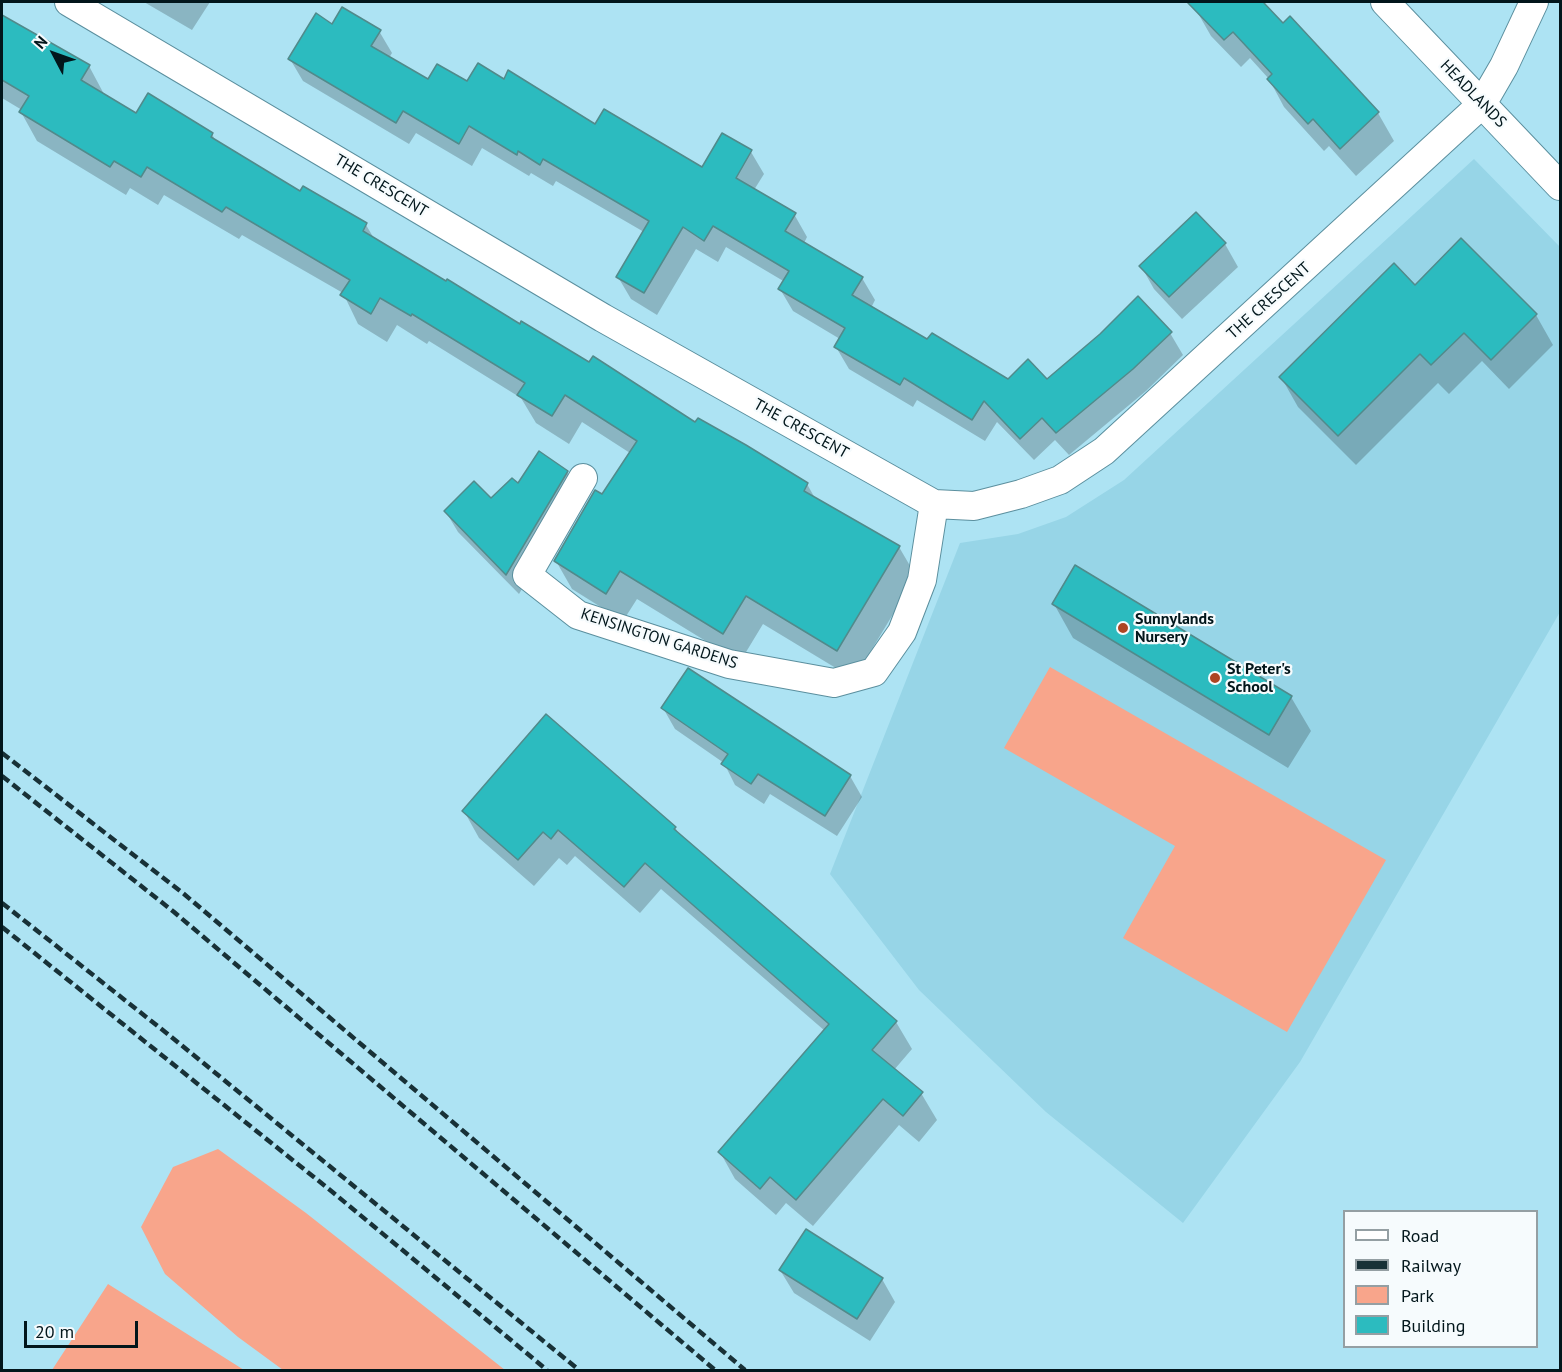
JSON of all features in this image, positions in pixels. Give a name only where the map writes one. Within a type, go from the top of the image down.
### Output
[{"type":"street","name":"THE CRESCENT","points":[[69,2],[593,312],[934,504],[974,506],[1021,494],[1059,480],[1104,451],[1482,104],[1504,66],[1534,2]]},
{"type":"street","name":"HEADLANDS","points":[[1385,2],[1560,186]]},
{"type":"street","name":"KENSINGTON GARDENS","points":[[583,478],[527,575],[578,615],[729,664],[834,683],[874,672],[903,632],[922,580],[934,504]]},
{"type":"shaded area","name":"St Peter's School","points":[[1474,159],[1560,247],[1560,612],[1300,1062],[1183,1223],[1046,1112],[919,990],[830,874],[960,543],[1018,534],[1066,517],[1124,480]]},
{"type":"green space","points":[[1050,667],[1386,860],[1287,1032],[1123,938],[1175,846],[1004,748]]},
{"type":"green space","points":[[218,1149],[306,1213],[505,1370],[283,1370],[238,1337],[165,1274],[141,1227],[173,1167]]},
{"type":"green space","points":[[108,1284],[244,1370],[52,1370]]},
{"type":"building","points":[[1187,2],[1266,2],[1264,3],[1283,23],[1290,16],[1379,112],[1340,149],[1313,119],[1308,124],[1267,79],[1272,74],[1233,32],[1224,40]]},
{"type":"building","points":[[342,7],[381,30],[371,46],[428,79],[437,64],[467,81],[478,63],[504,79],[508,70],[595,124],[604,109],[702,167],[722,133],[752,150],[736,178],[796,213],[785,231],[863,277],[852,295],[927,339],[932,333],[1008,379],[1028,359],[1047,379],[1100,334],[1138,296],[1172,332],[1133,369],[1056,433],[1042,418],[1020,439],[984,401],[972,420],[904,378],[900,385],[834,347],[845,328],[778,289],[789,271],[713,226],[704,241],[683,227],[644,293],[616,277],[649,221],[543,159],[540,165],[518,151],[517,155],[469,126],[459,144],[403,111],[396,123],[288,59],[316,13],[332,24]]},
{"type":"building","points":[[2,15],[90,65],[81,80],[136,113],[148,93],[213,133],[211,137],[300,191],[303,186],[367,223],[363,231],[446,281],[447,279],[520,324],[521,321],[589,362],[593,356],[695,422],[698,418],[746,445],[808,483],[804,491],[900,546],[837,651],[746,596],[723,634],[620,571],[606,594],[554,561],[595,490],[602,494],[637,441],[565,395],[552,416],[517,395],[525,383],[412,314],[411,316],[380,298],[371,314],[340,295],[350,280],[226,207],[222,212],[147,167],[141,177],[114,161],[110,167],[19,112],[29,96],[2,80]]},
{"type":"building","points":[[1196,212],[1226,243],[1169,297],[1139,266]]},
{"type":"building","points":[[1461,238],[1537,314],[1491,360],[1464,333],[1431,365],[1420,354],[1338,436],[1279,377],[1394,263],[1415,285]]},
{"type":"building","points":[[539,451],[568,471],[506,575],[444,511],[474,481],[491,498],[512,478],[518,483]]},
{"type":"building","points":[[1075,565],[1292,696],[1269,735],[1052,604]]},
{"type":"building","points":[[688,668],[851,775],[825,816],[758,774],[751,784],[721,764],[728,754],[661,708]]},
{"type":"building","points":[[546,714],[676,827],[674,829],[897,1021],[872,1050],[923,1092],[903,1116],[883,1099],[796,1200],[770,1177],[760,1189],[718,1152],[829,1024],[645,863],[624,887],[558,830],[551,839],[543,832],[518,860],[462,811]]},
{"type":"building","points":[[806,1229],[883,1278],[857,1319],[779,1270]]},
{"type":"railway","points":[[2,753],[184,894],[745,1370]]},
{"type":"railway","points":[[2,776],[174,912],[715,1370]]},
{"type":"railway","points":[[2,903],[169,1035],[579,1370]]},
{"type":"railway","points":[[2,927],[330,1190],[547,1370]]},
{"type":"place","name":"Sunnylands Nursery","points":[[1123,628]]},
{"type":"place","name":"St Peter's School","points":[[1215,678]]}]
